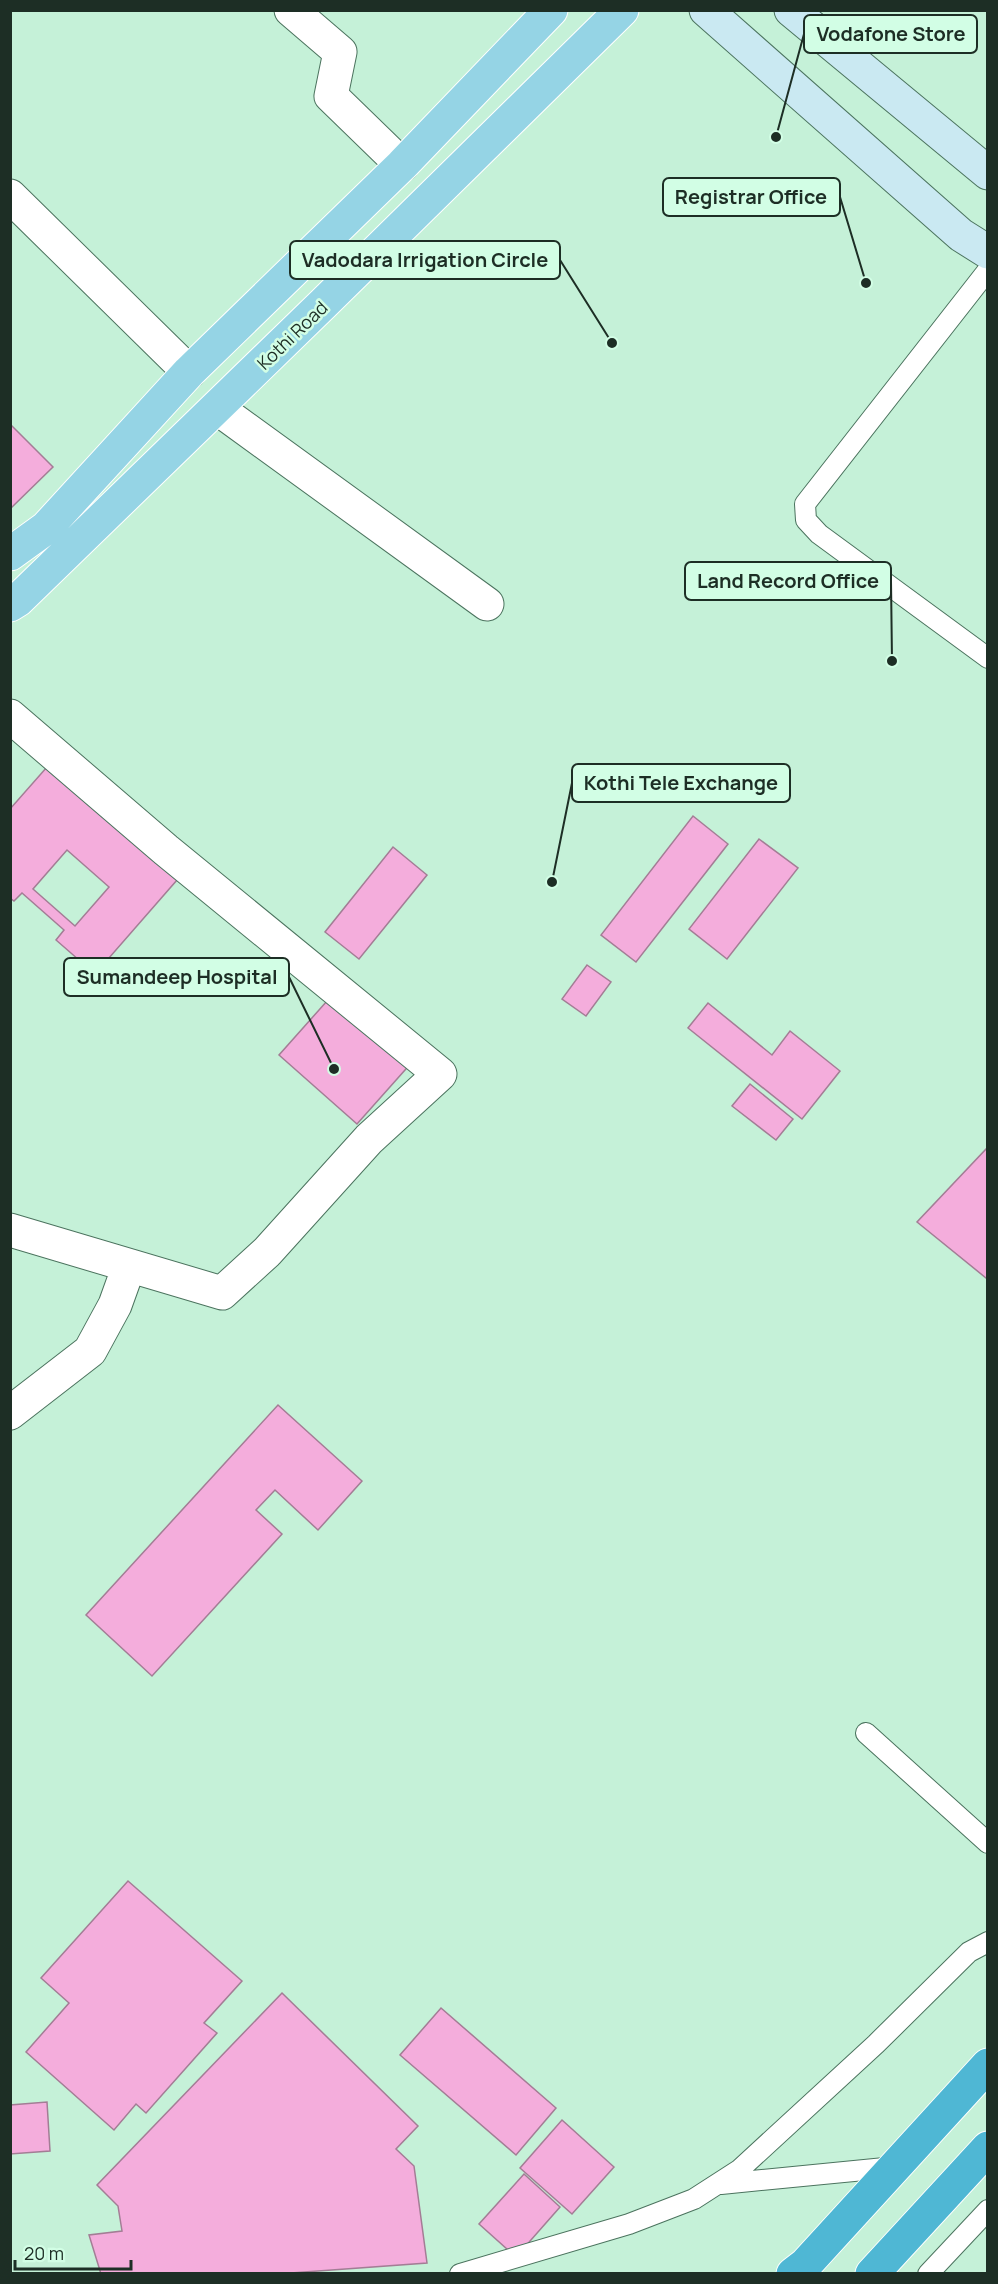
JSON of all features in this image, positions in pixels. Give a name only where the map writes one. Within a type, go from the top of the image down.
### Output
[{"type":"highway","points":[[793,2274],[806,2264],[987,2065]]},
{"type":"highway","points":[[872,2274],[987,2148]]},
{"type":"main road","points":[[10,554],[46,528],[189,372],[402,165],[551,10]]},
{"type":"main road","name":"Kothi Road","points":[[10,604],[18,600],[217,408],[622,10]]},
{"type":"main road","points":[[706,10],[961,235],[987,252]]},
{"type":"main road","points":[[791,10],[987,173]]},
{"type":"street","points":[[291,10],[340,52],[331,96],[402,165]]},
{"type":"street","points":[[10,196],[189,372]]},
{"type":"street","points":[[217,408],[487,604]]},
{"type":"street","points":[[10,716],[166,850],[440,1074],[369,1138],[267,1252],[222,1293],[10,1230]]},
{"type":"street","points":[[10,1413],[90,1351],[115,1305],[129,1266]]},
{"type":"lane","points":[[987,270],[805,504],[806,520],[819,534],[987,657]]},
{"type":"lane","points":[[866,1733],[987,1843]]},
{"type":"lane","points":[[460,2274],[629,2224],[694,2199],[739,2170],[876,2044],[969,1952],[987,1942]]},
{"type":"lane","points":[[716,2185],[895,2166]]},
{"type":"lane","points":[[928,2274],[987,2210]]},
{"type":"building","points":[[10,424],[53,467],[10,509]]},
{"type":"building","points":[[47,767],[177,880],[95,974],[56,940],[64,930],[22,893],[14,901],[10,898],[10,809]],"holes":[[[67,850],[109,887],[75,926],[33,889]]]},
{"type":"building","points":[[693,816],[728,844],[636,962],[601,935]]},
{"type":"building","points":[[759,839],[798,868],[727,959],[689,929]]},
{"type":"building","points":[[393,847],[427,875],[359,959],[325,932]]},
{"type":"building","points":[[587,965],[611,982],[586,1016],[562,999]]},
{"type":"building","points":[[335,992],[413,1061],[357,1124],[279,1055]]},
{"type":"building","points":[[708,1003],[772,1055],[790,1031],[840,1071],[802,1119],[688,1028]]},
{"type":"building","points":[[750,1084],[793,1119],[776,1140],[732,1106]]},
{"type":"building","points":[[988,1147],[988,1276],[986,1278],[917,1222]]},
{"type":"building","points":[[278,1405],[362,1481],[318,1530],[275,1490],[256,1510],[282,1534],[152,1676],[86,1615]]},
{"type":"building","points":[[128,1881],[242,1981],[204,2023],[217,2033],[146,2113],[136,2104],[114,2130],[26,2052],[69,2003],[41,1978]]},
{"type":"building","points":[[282,1993],[418,2126],[396,2149],[414,2166],[427,2263],[277,2274],[101,2274],[89,2235],[122,2231],[118,2206],[97,2185]]},
{"type":"building","points":[[441,2008],[556,2108],[516,2155],[400,2055]]},
{"type":"building","points":[[47,2102],[50,2151],[10,2154],[10,2105]]},
{"type":"building","points":[[562,2120],[614,2167],[572,2214],[520,2168]]},
{"type":"building","points":[[524,2174],[560,2207],[516,2257],[479,2224]]},
{"type":"place","name":"Vodafone Store","points":[[776,137]]},
{"type":"place","name":"Registrar Office","points":[[866,283]]},
{"type":"place","name":"Vadodara Irrigation Circle","points":[[612,343]]},
{"type":"place","name":"Land Record Office","points":[[892,661]]},
{"type":"place","name":"Kothi Tele Exchange","points":[[552,882]]},
{"type":"place","name":"Sumandeep Hospital","points":[[334,1069]]}]
